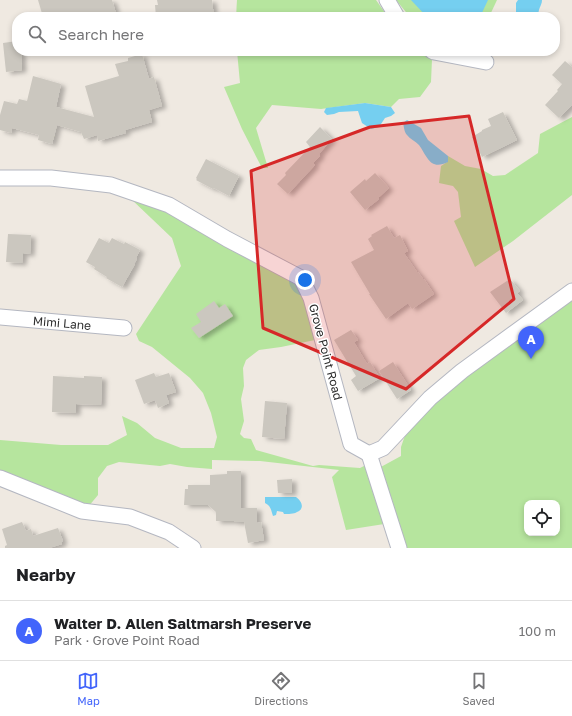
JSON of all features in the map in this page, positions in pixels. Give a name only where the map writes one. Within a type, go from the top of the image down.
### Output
[{"type":"street","points":[[387,0],[394,12]]},
{"type":"street","points":[[455,56],[486,62]]},
{"type":"street","name":"Grove Point Road","points":[[0,178],[51,178],[111,185],[169,205],[301,278],[311,298],[351,444],[369,454]]},
{"type":"street","points":[[399,548],[369,454],[383,448],[430,398],[462,371],[572,291]]},
{"type":"street","name":"Mimi Lane","points":[[0,317],[124,328]]},
{"type":"street","points":[[0,478],[82,511],[130,517],[169,532],[193,548]]},
{"type":"highlighted area","points":[[469,116],[514,299],[406,389],[263,328],[251,171],[370,127]]},
{"type":"green space","points":[[237,0],[376,0],[384,12],[236,12]]},
{"type":"green space","points":[[396,0],[497,0],[491,12],[406,12]]},
{"type":"green space","points":[[237,56],[426,56],[432,59],[431,82],[420,97],[399,99],[391,107],[365,103],[321,109],[272,105],[256,128],[268,168],[262,168],[242,129],[224,87],[240,83]]},
{"type":"green space","points":[[572,117],[572,195],[513,241],[475,267],[454,221],[461,217],[458,192],[453,186],[439,183],[441,166],[447,162],[448,156],[465,166],[481,169],[493,176],[505,175],[538,153],[540,134]]},
{"type":"green space","points":[[130,198],[173,214],[246,255],[298,286],[306,297],[315,340],[259,350],[246,360],[243,368],[244,386],[241,399],[244,421],[240,434],[244,438],[251,439],[256,450],[313,466],[319,465],[360,468],[364,466],[369,470],[379,468],[401,456],[401,447],[409,424],[433,401],[572,300],[572,548],[406,548],[397,522],[346,530],[332,477],[339,470],[260,461],[212,460],[212,469],[170,464],[160,466],[119,462],[107,466],[98,478],[98,495],[88,507],[0,476],[0,440],[61,445],[108,445],[127,435],[122,416],[137,423],[155,438],[181,448],[214,448],[217,437],[211,413],[203,393],[190,378],[152,347],[139,341],[136,334],[181,266],[172,238]]},
{"type":"water","points":[[411,0],[488,0],[482,12],[422,12]]},
{"type":"water","points":[[518,0],[542,0],[539,12],[516,12],[516,3]]},
{"type":"water","points":[[365,103],[391,107],[395,113],[385,118],[379,127],[371,129],[362,123],[358,111],[339,112],[327,115],[324,112],[326,108]]},
{"type":"water","points":[[407,120],[421,128],[428,140],[448,156],[448,162],[437,165],[427,158],[419,145],[406,134],[403,123]]},
{"type":"water","points":[[265,497],[296,497],[300,501],[302,507],[300,511],[291,514],[284,514],[283,512],[277,511],[276,515],[273,516],[270,507],[265,503]]},
{"type":"building","points":[[38,0],[112,0],[116,12],[42,12]]},
{"type":"building","points":[[157,0],[212,0],[213,12],[156,12],[155,5],[158,5]]},
{"type":"building","points":[[12,42],[12,56],[21,56],[22,70],[6,72],[3,43]]},
{"type":"building","points":[[143,56],[149,79],[154,77],[162,106],[149,110],[152,122],[125,130],[126,133],[98,141],[97,135],[84,139],[81,132],[57,125],[52,144],[38,140],[39,135],[12,128],[11,133],[0,130],[0,115],[4,101],[17,104],[19,99],[27,101],[33,76],[61,84],[56,107],[94,117],[85,86],[119,76],[115,64],[128,61],[128,58]]},
{"type":"building","points":[[565,61],[572,67],[572,105],[559,118],[545,105],[558,91],[557,90],[562,84],[552,75]]},
{"type":"building","points":[[503,112],[517,140],[482,157],[472,137],[491,126],[488,119]]},
{"type":"building","points":[[320,127],[332,139],[313,163],[315,165],[288,194],[277,184],[286,175],[285,173],[310,147],[306,142]]},
{"type":"building","points":[[206,159],[239,176],[229,196],[196,180]]},
{"type":"building","points":[[375,173],[389,188],[378,198],[379,199],[365,210],[350,192],[365,179],[366,181]]},
{"type":"building","points":[[387,226],[394,238],[400,235],[408,251],[404,253],[434,294],[412,309],[408,303],[386,319],[369,294],[351,262],[374,250],[368,239],[372,236],[371,235]]},
{"type":"building","points":[[8,234],[31,235],[30,254],[23,253],[22,263],[6,262]]},
{"type":"building","points":[[99,238],[109,243],[112,238],[124,244],[125,242],[140,250],[135,264],[122,287],[106,278],[107,277],[94,269],[95,267],[86,262]]},
{"type":"building","points":[[510,279],[520,291],[517,293],[523,300],[506,313],[490,292]]},
{"type":"building","points":[[214,301],[219,308],[225,304],[233,316],[199,338],[191,328],[201,322],[196,314]]},
{"type":"building","points":[[351,330],[358,340],[354,342],[367,364],[370,362],[380,378],[358,391],[351,380],[356,376],[334,340]]},
{"type":"building","points":[[393,362],[411,390],[397,399],[379,371]]},
{"type":"building","points":[[154,373],[156,377],[169,373],[176,392],[166,395],[169,403],[158,408],[155,400],[144,404],[135,380]]},
{"type":"building","points":[[53,376],[84,378],[84,376],[102,377],[101,405],[76,404],[76,413],[52,412]]},
{"type":"building","points":[[265,401],[287,403],[284,439],[262,437]]},
{"type":"building","points":[[227,471],[241,471],[241,508],[257,508],[257,523],[261,522],[264,540],[248,543],[244,522],[216,521],[216,512],[208,505],[184,505],[185,489],[188,489],[188,485],[210,485],[210,475],[227,474]]},
{"type":"building","points":[[292,479],[292,493],[278,493],[277,480]]},
{"type":"building","points":[[22,522],[26,531],[31,529],[33,536],[58,528],[63,541],[61,542],[62,544],[49,548],[5,548],[7,545],[2,529]]},
{"type":"place","name":"Walter D. Allen Saltmarsh Preserve","points":[[531,359]]}]
